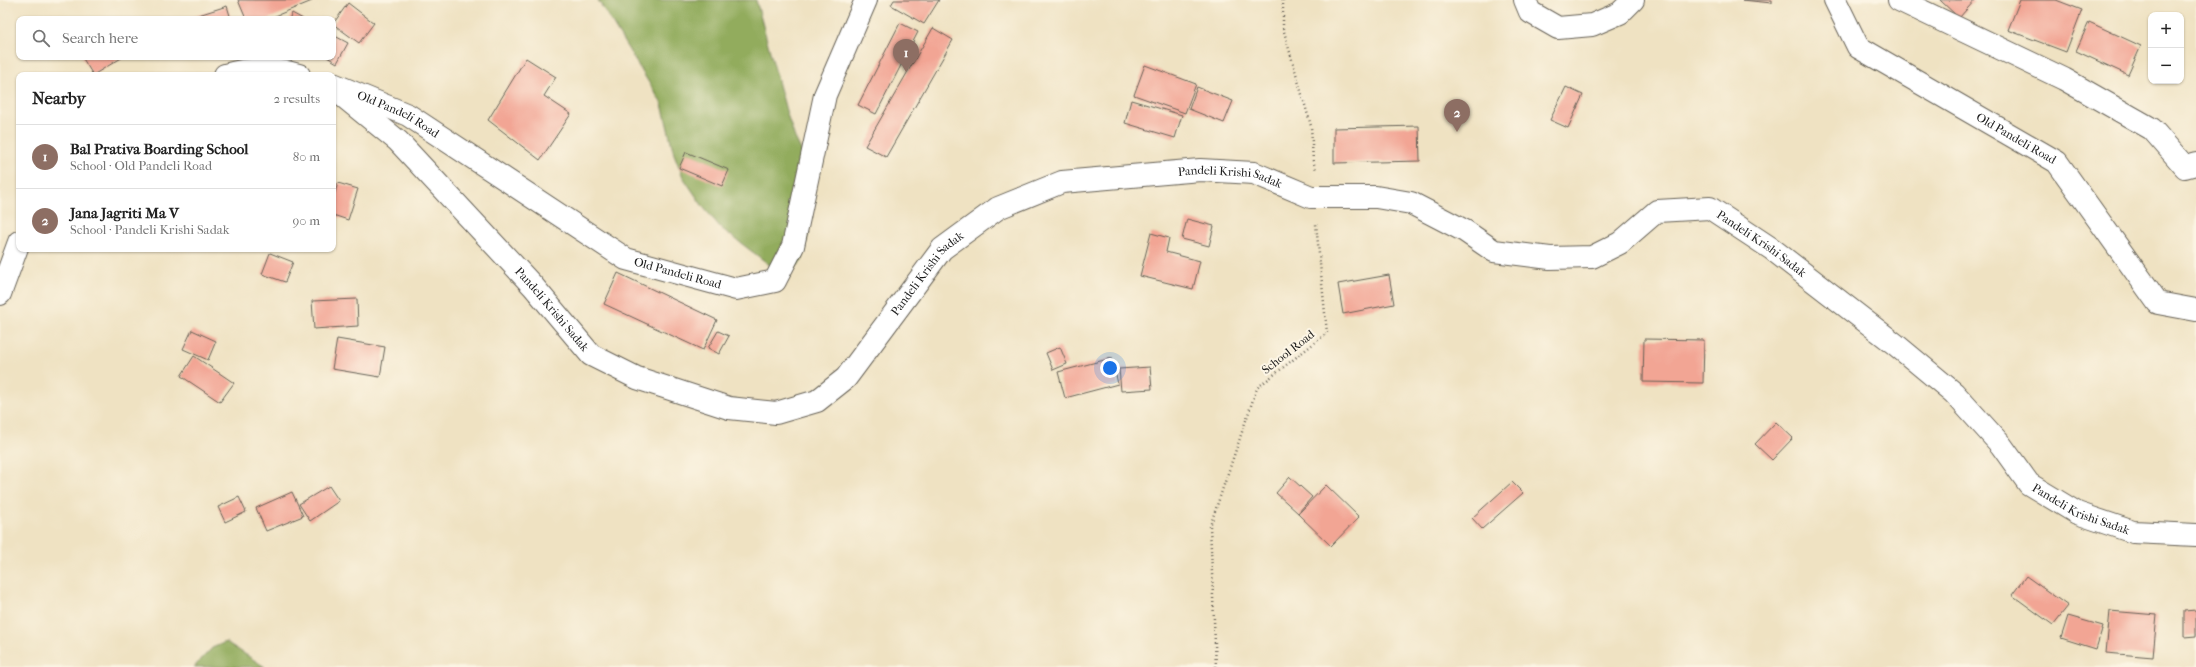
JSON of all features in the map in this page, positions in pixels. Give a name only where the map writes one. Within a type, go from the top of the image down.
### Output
[{"type":"street","name":"Old Pandeli Road","points":[[336,85],[408,115],[626,259],[736,288],[774,281],[792,246],[825,95],[866,0]]},
{"type":"street","points":[[1525,0],[1530,12],[1558,28],[1592,25],[1620,12],[1633,0]]},
{"type":"street","name":"Old Pandeli Road","points":[[1835,0],[1858,47],[2057,162],[2158,303],[2196,310]]},
{"type":"street","points":[[1899,0],[2064,80],[2152,129],[2185,167],[2196,164]]},
{"type":"street","points":[[235,72],[261,69],[288,72]]},
{"type":"street","name":"Pandeli Krishi Sadak","points":[[336,90],[398,141],[533,286],[591,354],[637,378],[729,408],[776,413],[817,401],[846,378],[942,249],[998,208],[1062,182],[1200,170],[1254,173],[1310,198],[1376,197],[1411,203],[1465,231],[1494,251],[1550,258],[1592,257],[1620,243],[1657,211],[1710,208],[1772,249],[1895,344],[1954,393],[2001,445],[2029,484],[2077,513],[2133,532],[2196,535]]},
{"type":"street","points":[[0,294],[16,250]]},
{"type":"path","points":[[1283,0],[1283,28],[1310,126],[1313,161],[1318,178],[1310,198]]},
{"type":"path","name":"School Road","points":[[1216,667],[1210,526],[1256,388],[1327,333],[1318,231],[1310,198]]},
{"type":"green space","points":[[598,0],[756,0],[787,114],[795,138],[806,160],[810,227],[802,261],[791,272],[779,272],[721,228],[704,208],[683,177],[674,154],[662,104]]},
{"type":"green space","points":[[226,642],[265,667],[194,667],[212,648]]},
{"type":"building","points":[[238,0],[312,1],[275,16],[245,16]]},
{"type":"building","points":[[894,0],[939,0],[924,24],[891,5]]},
{"type":"building","points":[[1742,0],[1772,0],[1772,3]]},
{"type":"building","points":[[1940,0],[1975,0],[1959,18]]},
{"type":"building","points":[[2020,0],[2056,0],[2082,10],[2066,52],[2008,30]]},
{"type":"building","points":[[348,3],[374,23],[359,43],[336,26],[336,20]]},
{"type":"building","points":[[227,6],[230,16],[195,16]]},
{"type":"building","points":[[292,13],[298,16],[290,16]]},
{"type":"building","points":[[2089,22],[2141,46],[2128,75],[2076,51]]},
{"type":"building","points":[[900,23],[918,32],[876,114],[858,105]]},
{"type":"building","points":[[933,28],[953,40],[886,157],[865,146]]},
{"type":"building","points":[[336,37],[348,43],[337,63],[332,60],[336,60]]},
{"type":"building","points":[[526,58],[556,77],[544,96],[571,114],[540,160],[488,120]]},
{"type":"building","points":[[84,60],[118,60],[98,72],[91,72]]},
{"type":"building","points":[[1145,65],[1196,84],[1185,113],[1134,95]]},
{"type":"building","points":[[1197,87],[1233,101],[1224,123],[1189,109]]},
{"type":"building","points":[[1566,87],[1583,95],[1568,128],[1550,120]]},
{"type":"building","points":[[1131,100],[1182,115],[1175,138],[1125,123]]},
{"type":"building","points":[[1419,126],[1420,161],[1334,163],[1334,128]]},
{"type":"building","points":[[686,152],[729,170],[722,186],[679,168]]},
{"type":"building","points":[[338,183],[358,189],[348,220],[336,216],[336,189]]},
{"type":"building","points":[[1187,219],[1214,226],[1209,246],[1182,239]]},
{"type":"building","points":[[1151,233],[1169,238],[1166,252],[1200,261],[1193,289],[1140,276]]},
{"type":"building","points":[[270,253],[293,262],[285,282],[262,274]]},
{"type":"building","points":[[618,273],[717,320],[703,350],[604,304]]},
{"type":"building","points":[[1389,275],[1394,304],[1343,314],[1338,284]]},
{"type":"building","points":[[357,299],[358,326],[314,329],[312,301]]},
{"type":"building","points":[[192,330],[216,341],[208,360],[183,349]]},
{"type":"building","points":[[718,331],[729,336],[719,354],[708,348]]},
{"type":"building","points":[[337,339],[385,347],[380,377],[332,369]]},
{"type":"building","points":[[1644,339],[1704,340],[1703,383],[1643,382]]},
{"type":"building","points":[[1060,347],[1067,364],[1053,370],[1046,353]]},
{"type":"building","points":[[194,356],[234,383],[220,402],[181,376]]},
{"type":"building","points":[[1112,358],[1118,384],[1065,398],[1058,372]]},
{"type":"building","points":[[1150,367],[1152,389],[1121,391],[1119,369]]},
{"type":"building","points":[[1776,422],[1793,438],[1772,460],[1755,444]]},
{"type":"building","points":[[1290,477],[1312,497],[1298,513],[1276,493]]},
{"type":"building","points":[[1512,482],[1523,493],[1482,529],[1472,518]]},
{"type":"building","points":[[1326,485],[1359,517],[1331,546],[1298,514]]},
{"type":"building","points":[[329,486],[339,501],[310,521],[299,504]]},
{"type":"building","points":[[292,492],[303,516],[266,531],[256,508]]},
{"type":"building","points":[[239,497],[246,512],[225,522],[218,507]]},
{"type":"building","points":[[2026,576],[2068,606],[2053,625],[2012,595]]},
{"type":"building","points":[[2196,610],[2196,636],[2184,637],[2184,611]]},
{"type":"building","points":[[2110,611],[2157,615],[2153,657],[2106,653]]},
{"type":"building","points":[[2068,616],[2103,626],[2096,649],[2061,638]]},
{"type":"place","name":"Bal Prativa Boarding School","points":[[906,72]]},
{"type":"place","name":"Jana Jagriti Ma V","points":[[1457,132]]}]
